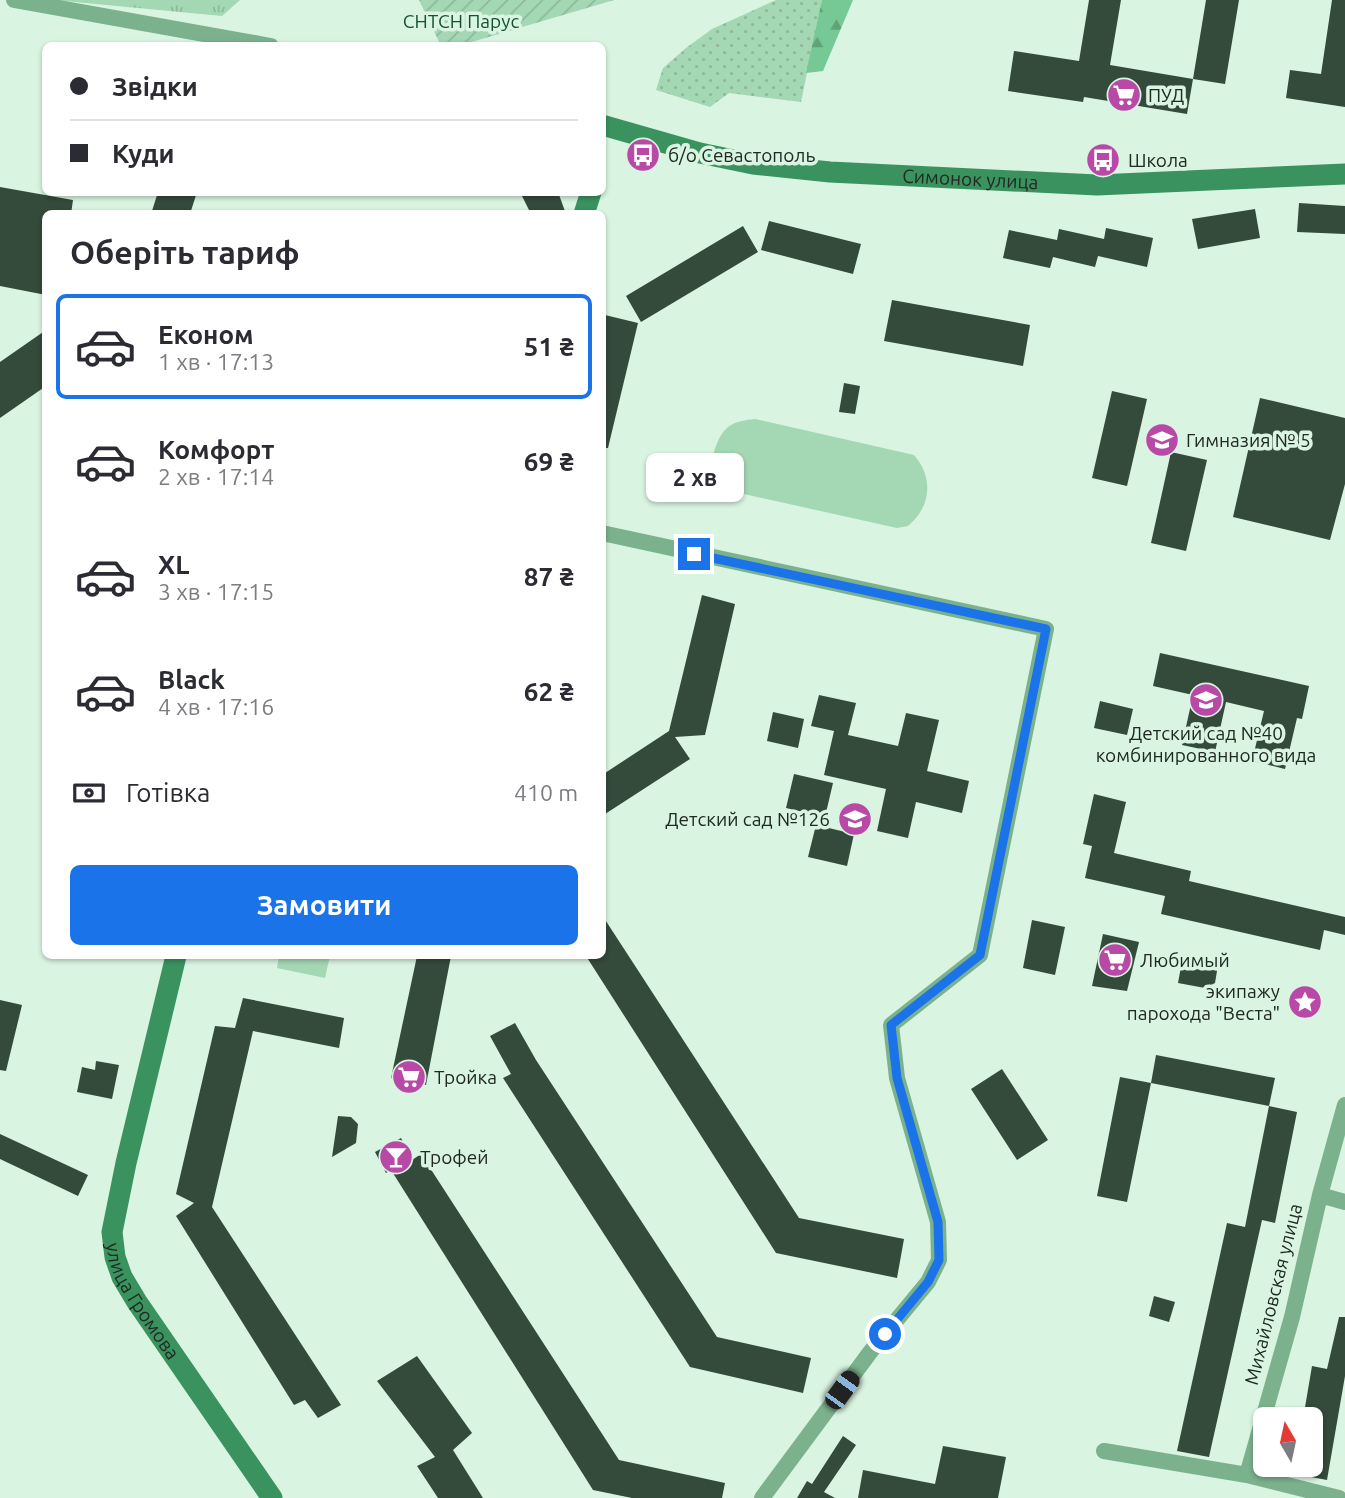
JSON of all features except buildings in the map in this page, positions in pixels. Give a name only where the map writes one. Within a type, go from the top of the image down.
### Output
[{"type":"street","points":[[14,0],[249,42]]},
{"type":"street","name":"Симонок улица","points":[[606,126],[689,150],[753,164],[830,172],[1097,185],[1345,174]]},
{"type":"street","points":[[606,534],[1046,629],[980,955],[891,1025],[897,1078],[938,1222],[939,1260],[928,1282],[871,1351],[762,1498]]},
{"type":"street","name":"улица Громова","points":[[175,959],[121,1186],[112,1232],[115,1257],[122,1278],[137,1302],[272,1498]]},
{"type":"street","name":"Михайловская улица","points":[[1247,1475],[1292,1317],[1320,1195],[1345,1105]]},
{"type":"street","points":[[1320,1195],[1345,1202]]},
{"type":"street","points":[[1104,1451],[1247,1475],[1339,1498]]},
{"type":"green space","points":[[54,0],[240,0],[222,16]]},
{"type":"green space","name":"СНТСН Парус","points":[[419,0],[614,0],[472,42],[439,42]]},
{"type":"green space","points":[[776,0],[822,0],[801,102],[729,93],[710,107],[656,90],[663,68],[686,48],[712,29]]},
{"type":"green space","points":[[822,0],[853,0],[823,71],[806,73]]},
{"type":"green space","points":[[755,419],[914,455],[925,473],[927,483],[921,510],[908,526],[897,528],[728,489],[714,474],[713,455],[717,442],[731,425]]},
{"type":"green space","points":[[278,959],[329,959],[325,978],[277,968]]},
{"type":"place","name":"ПУД","points":[[1124,95]]},
{"type":"place","name":"б/о Севастополь","points":[[643,155]]},
{"type":"place","name":"Школа","points":[[1103,160]]},
{"type":"place","name":"Гимназия № 5","points":[[1162,440]]},
{"type":"place","name":"Детский сад №40 комбинированного вида","points":[[1206,700]]},
{"type":"place","name":"Детский сад №126","points":[[855,819]]},
{"type":"place","name":"Любимый","points":[[1115,960]]},
{"type":"place","name":"экипажу парохода \"Веста\"","points":[[1305,1002]]},
{"type":"place","name":"Тройка","points":[[409,1077]]},
{"type":"place","name":"Трофей","points":[[396,1157]]},
{"type":"route","points":[[694,554],[1046,629],[980,955],[891,1025],[897,1078],[938,1222],[939,1260],[928,1282],[885,1334]]}]
